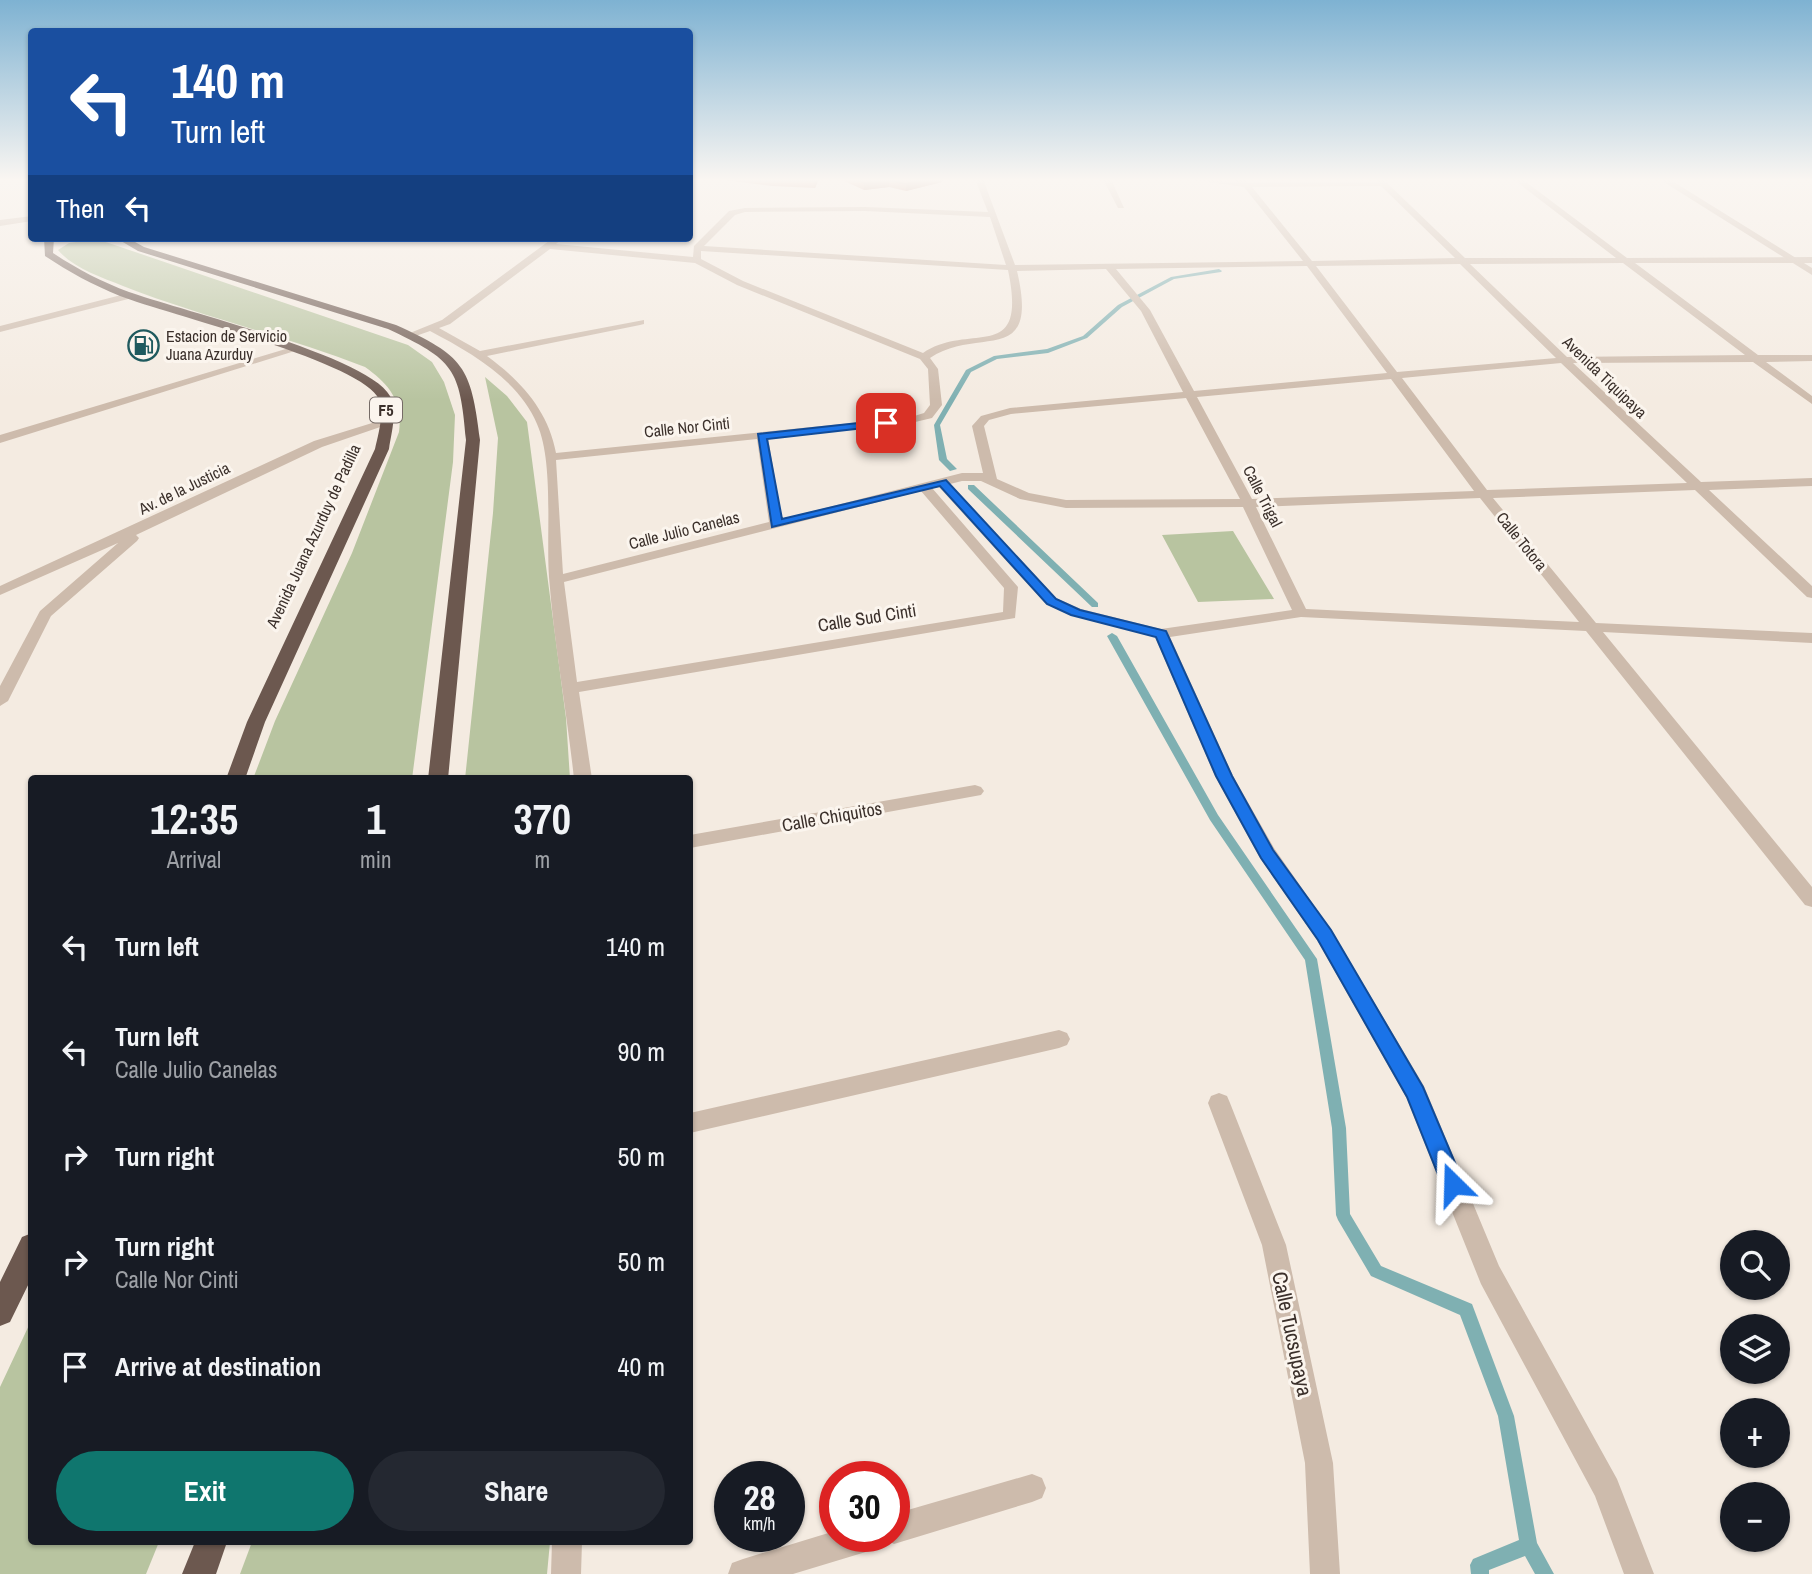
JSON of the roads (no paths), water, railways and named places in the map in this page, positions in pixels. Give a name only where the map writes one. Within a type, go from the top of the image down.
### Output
[{"type":"highway","name":"Avenida Juana Azurduy de Padilla","points":[[48,252],[57,262],[78,275],[130,296],[343,366],[368,378],[384,395],[382,449],[256,722],[236,775]]},
{"type":"highway","points":[[152,252],[392,327],[431,345],[455,366],[468,392],[474,440],[438,775]]},
{"type":"highway","points":[[0,1312],[28,1254]]},
{"type":"highway","points":[[199,1574],[210,1545]]},
{"type":"street","points":[[410,335],[446,322],[539,252]]},
{"type":"street","points":[[617,252],[697,260],[740,283],[924,358],[934,348],[947,344],[999,337],[1007,333],[1019,313],[1013,268],[1007,252]]},
{"type":"street","points":[[697,252],[697,260]]},
{"type":"street","points":[[767,252],[1013,268],[1465,261],[1812,260]]},
{"type":"street","name":"Calle Totora","points":[[1300,252],[1484,495],[1812,901]]},
{"type":"street","name":"Avenida Tiquipaya","points":[[1456,252],[1564,360],[1812,593]]},
{"type":"street","points":[[1614,252],[1812,401]]},
{"type":"street","points":[[1781,252],[1812,272]]},
{"type":"street","name":"Calle Trigal","points":[[1110,267],[1145,310],[1248,503],[1301,613]]},
{"type":"street","points":[[0,329],[130,296]]},
{"type":"street","points":[[480,354],[640,322]]},
{"type":"street","points":[[431,328],[480,354],[517,386],[544,425],[549,457],[556,580],[582,775]]},
{"type":"street","points":[[0,439],[293,350]]},
{"type":"street","name":"Calle Nor Cinti","points":[[549,457],[911,421],[928,416],[936,405],[933,369],[924,358]]},
{"type":"street","points":[[1812,358],[1564,360],[1010,411],[985,418],[978,426],[991,480],[1025,496],[1066,504],[1248,503],[1812,482]]},
{"type":"street","name":"Av. de la Justicia","points":[[0,592],[145,527],[318,444],[385,422]]},
{"type":"street","points":[[762,436],[776,524]]},
{"type":"street","name":"Calle Julio Canelas","points":[[556,580],[962,477],[991,480]]},
{"type":"street","points":[[942,482],[1051,601],[1076,612],[1161,634],[1301,613],[1812,638]]},
{"type":"street","name":"Calle Sud Cinti","points":[[571,688],[1010,615],[1012,587],[923,486]]},
{"type":"street","points":[[0,701],[46,614],[145,527]]},
{"type":"street","points":[[1161,634],[1224,776],[1261,842],[1325,935],[1416,1093],[1490,1275],[1607,1489],[1639,1574]]},
{"type":"street","name":"Calle Chiquitos","points":[[693,841],[975,791]]},
{"type":"street","points":[[693,1122],[1059,1040]]},
{"type":"street","name":"Calle Tucsupaya","points":[[1219,1103],[1274,1245],[1319,1463],[1325,1574]]},
{"type":"street","points":[[910,1524],[1032,1488]]},
{"type":"street","points":[[566,1574],[567,1545]]},
{"type":"street","points":[[743,1574],[819,1551]]},
{"type":"waterway","points":[[953,469],[943,460],[937,425],[968,371],[996,357],[1048,351],[1085,337],[1120,306],[1173,278],[1219,271]]},
{"type":"waterway","points":[[971,487],[1095,605]]},
{"type":"waterway","points":[[1112,636],[1214,817],[1311,959],[1339,1128],[1343,1215],[1376,1271],[1466,1310],[1506,1416],[1529,1545]]},
{"type":"waterway","points":[[1480,1574],[1479,1565],[1529,1545]]},
{"type":"waterway","points":[[1529,1545],[1545,1574]]},
{"type":"place","name":"Estacion de Servicio Juana Azurduy","points":[[143,345]]}]
